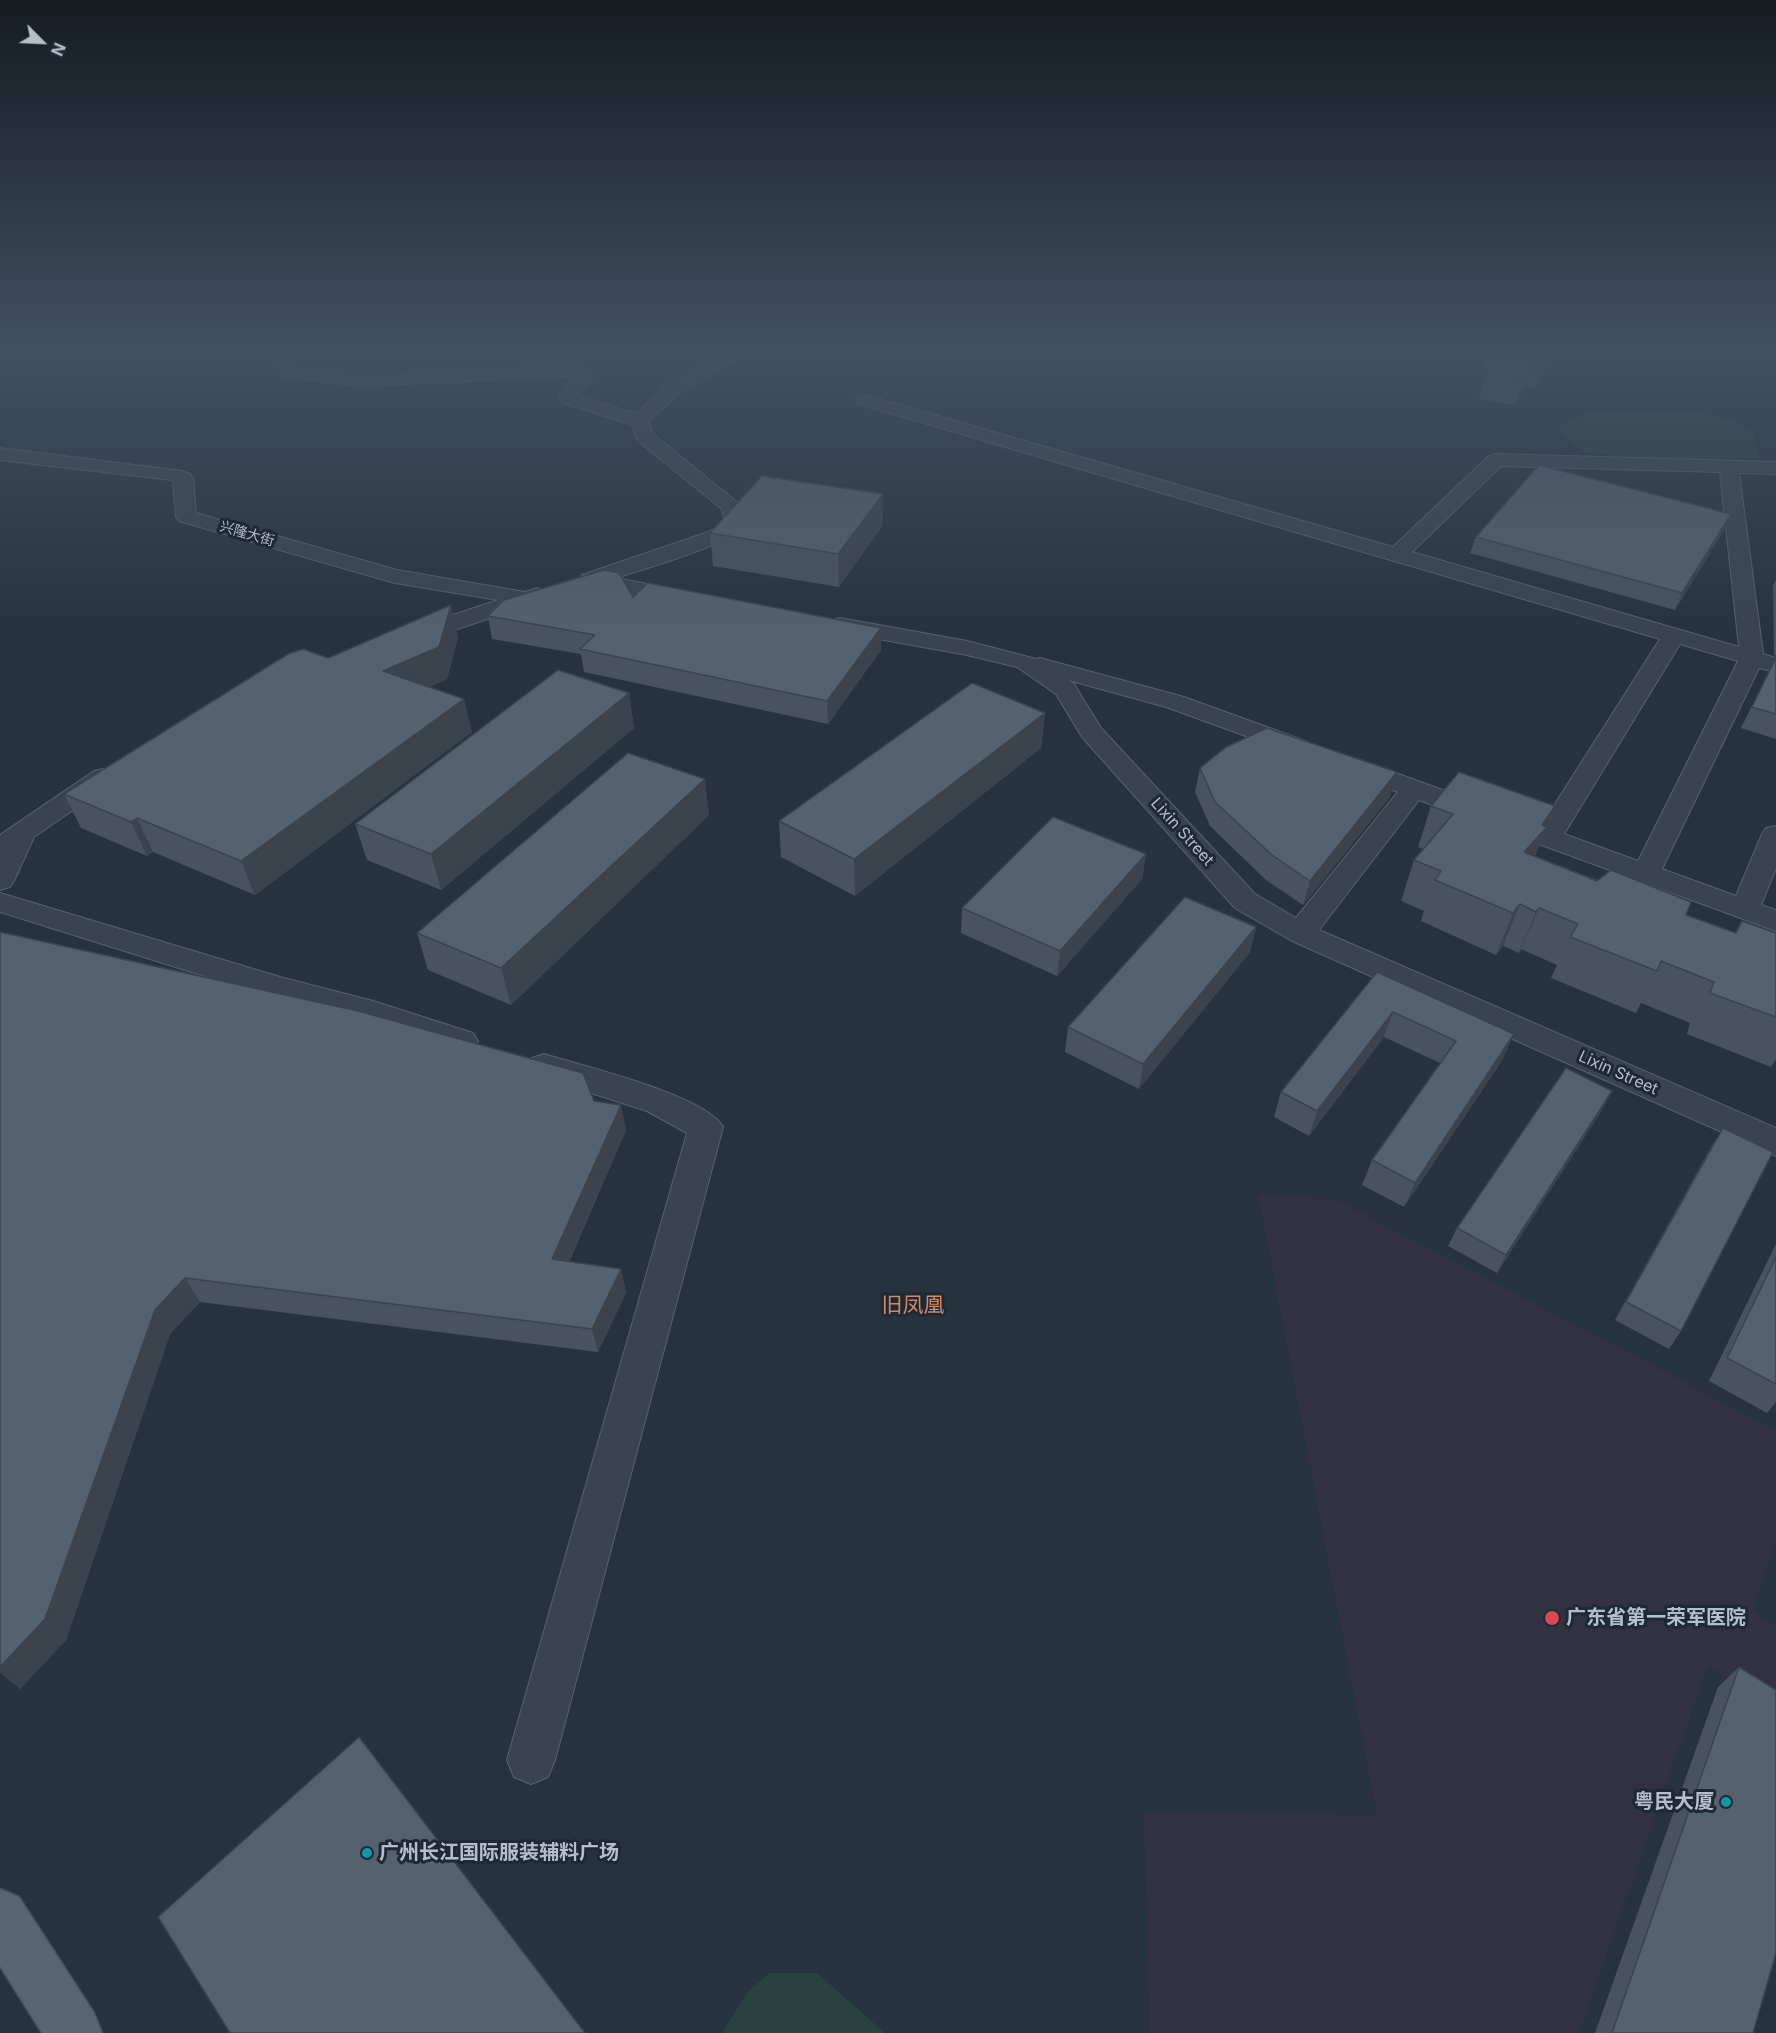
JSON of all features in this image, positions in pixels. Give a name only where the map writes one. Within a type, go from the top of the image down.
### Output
[{"type":"main road","points":[[0,1916],[74,2033]]},
{"type":"street","points":[[393,643],[715,536],[736,524],[731,507],[661,449]]},
{"type":"street","points":[[1033,449],[1776,665]]},
{"type":"street","name":"兴隆大街","points":[[0,454],[175,475],[183,478],[186,517],[395,576],[526,598]]},
{"type":"street","points":[[1397,555],[1496,460],[1776,468]]},
{"type":"street","points":[[1646,873],[1752,658],[1729,467]]},
{"type":"street","points":[[572,585],[708,602]]},
{"type":"street","name":"Lixin Street","points":[[814,621],[967,648],[1025,662],[1065,689],[1091,732],[1245,901],[1300,933],[1776,1143]]},
{"type":"street","points":[[1548,837],[1674,635]]},
{"type":"street","points":[[1025,662],[1175,702],[1776,921]]},
{"type":"street","points":[[0,880],[7,839],[116,768]]},
{"type":"street","points":[[1300,933],[1414,789]]},
{"type":"street","points":[[1745,909],[1776,834]]},
{"type":"street","points":[[0,902],[659,1102],[706,1127],[531,1760]]},
{"type":"shaded area","name":"广东省第一荣军医院","points":[[1258,1194],[1337,1200],[1776,1430],[1776,1542],[1753,1611],[1776,1625],[1776,1706],[1708,1666],[1579,2033],[1150,2033],[1144,1811],[1377,1815]]},
{"type":"green space","points":[[1580,449],[1757,449],[1760,458],[1649,460],[1584,452]]},
{"type":"green space","points":[[769,1973],[817,1973],[885,2033],[722,2033],[747,1993]]},
{"type":"building","points":[[1539,465],[1731,514],[1682,593],[1476,537]]},
{"type":"building","points":[[762,476],[883,494],[838,554],[710,533]]},
{"type":"building","points":[[604,570],[619,573],[633,597],[648,583],[881,628],[827,701],[580,649],[595,635],[488,616],[504,600]]},
{"type":"building","points":[[451,605],[439,647],[383,671],[464,699],[241,861],[137,818],[131,822],[64,794],[288,654],[303,649],[328,658]]},
{"type":"building","points":[[1776,657],[1776,714],[1752,707]]},
{"type":"building","points":[[558,670],[629,693],[431,854],[355,824]]},
{"type":"building","points":[[972,683],[1045,713],[854,859],[779,821]]},
{"type":"building","points":[[1267,728],[1397,772],[1310,881],[1272,855],[1215,802],[1200,768],[1226,747]]},
{"type":"building","points":[[628,753],[705,779],[501,968],[417,933]]},
{"type":"building","points":[[1459,772],[1555,806],[1542,825],[1547,827],[1524,852],[1597,881],[1611,870],[1691,902],[1686,915],[1736,933],[1742,921],[1776,933],[1776,1017],[1710,993],[1714,982],[1661,961],[1657,971],[1570,937],[1578,924],[1539,908],[1536,912],[1520,904],[1513,913],[1435,880],[1441,871],[1414,860],[1453,814],[1431,806]]},
{"type":"building","points":[[1053,817],[1146,854],[1060,951],[962,908]]},
{"type":"building","points":[[1185,897],[1256,927],[1143,1064],[1068,1027]]},
{"type":"building","points":[[0,932],[358,1011],[583,1073],[594,1101],[621,1105],[552,1259],[621,1269],[592,1329],[185,1278],[155,1310],[45,1619],[0,1667]]},
{"type":"building","points":[[1377,972],[1514,1034],[1415,1183],[1372,1160],[1456,1041],[1393,1012],[1317,1111],[1281,1092]]},
{"type":"building","points":[[1566,1068],[1612,1091],[1506,1255],[1457,1228]]},
{"type":"building","points":[[1723,1128],[1773,1152],[1681,1331],[1626,1302]]},
{"type":"building","points":[[1776,1257],[1776,1384],[1727,1358]]},
{"type":"building","name":"粤民大厦","points":[[1739,1667],[1776,1690],[1776,1953],[1753,2033],[1612,2033]]},
{"type":"building","name":"广州长江国际服装辅料广场","points":[[359,1737],[585,2033],[230,2033],[158,1917]]},
{"type":"place","name":"广东省第一荣军医院","points":[[1552,1618]]},
{"type":"place","name":"粤民大厦","points":[[1726,1802]]},
{"type":"place","name":"广州长江国际服装辅料广场","points":[[367,1853]]},
{"type":"district","name":"旧凤凰","points":[[913,1306]]}]
